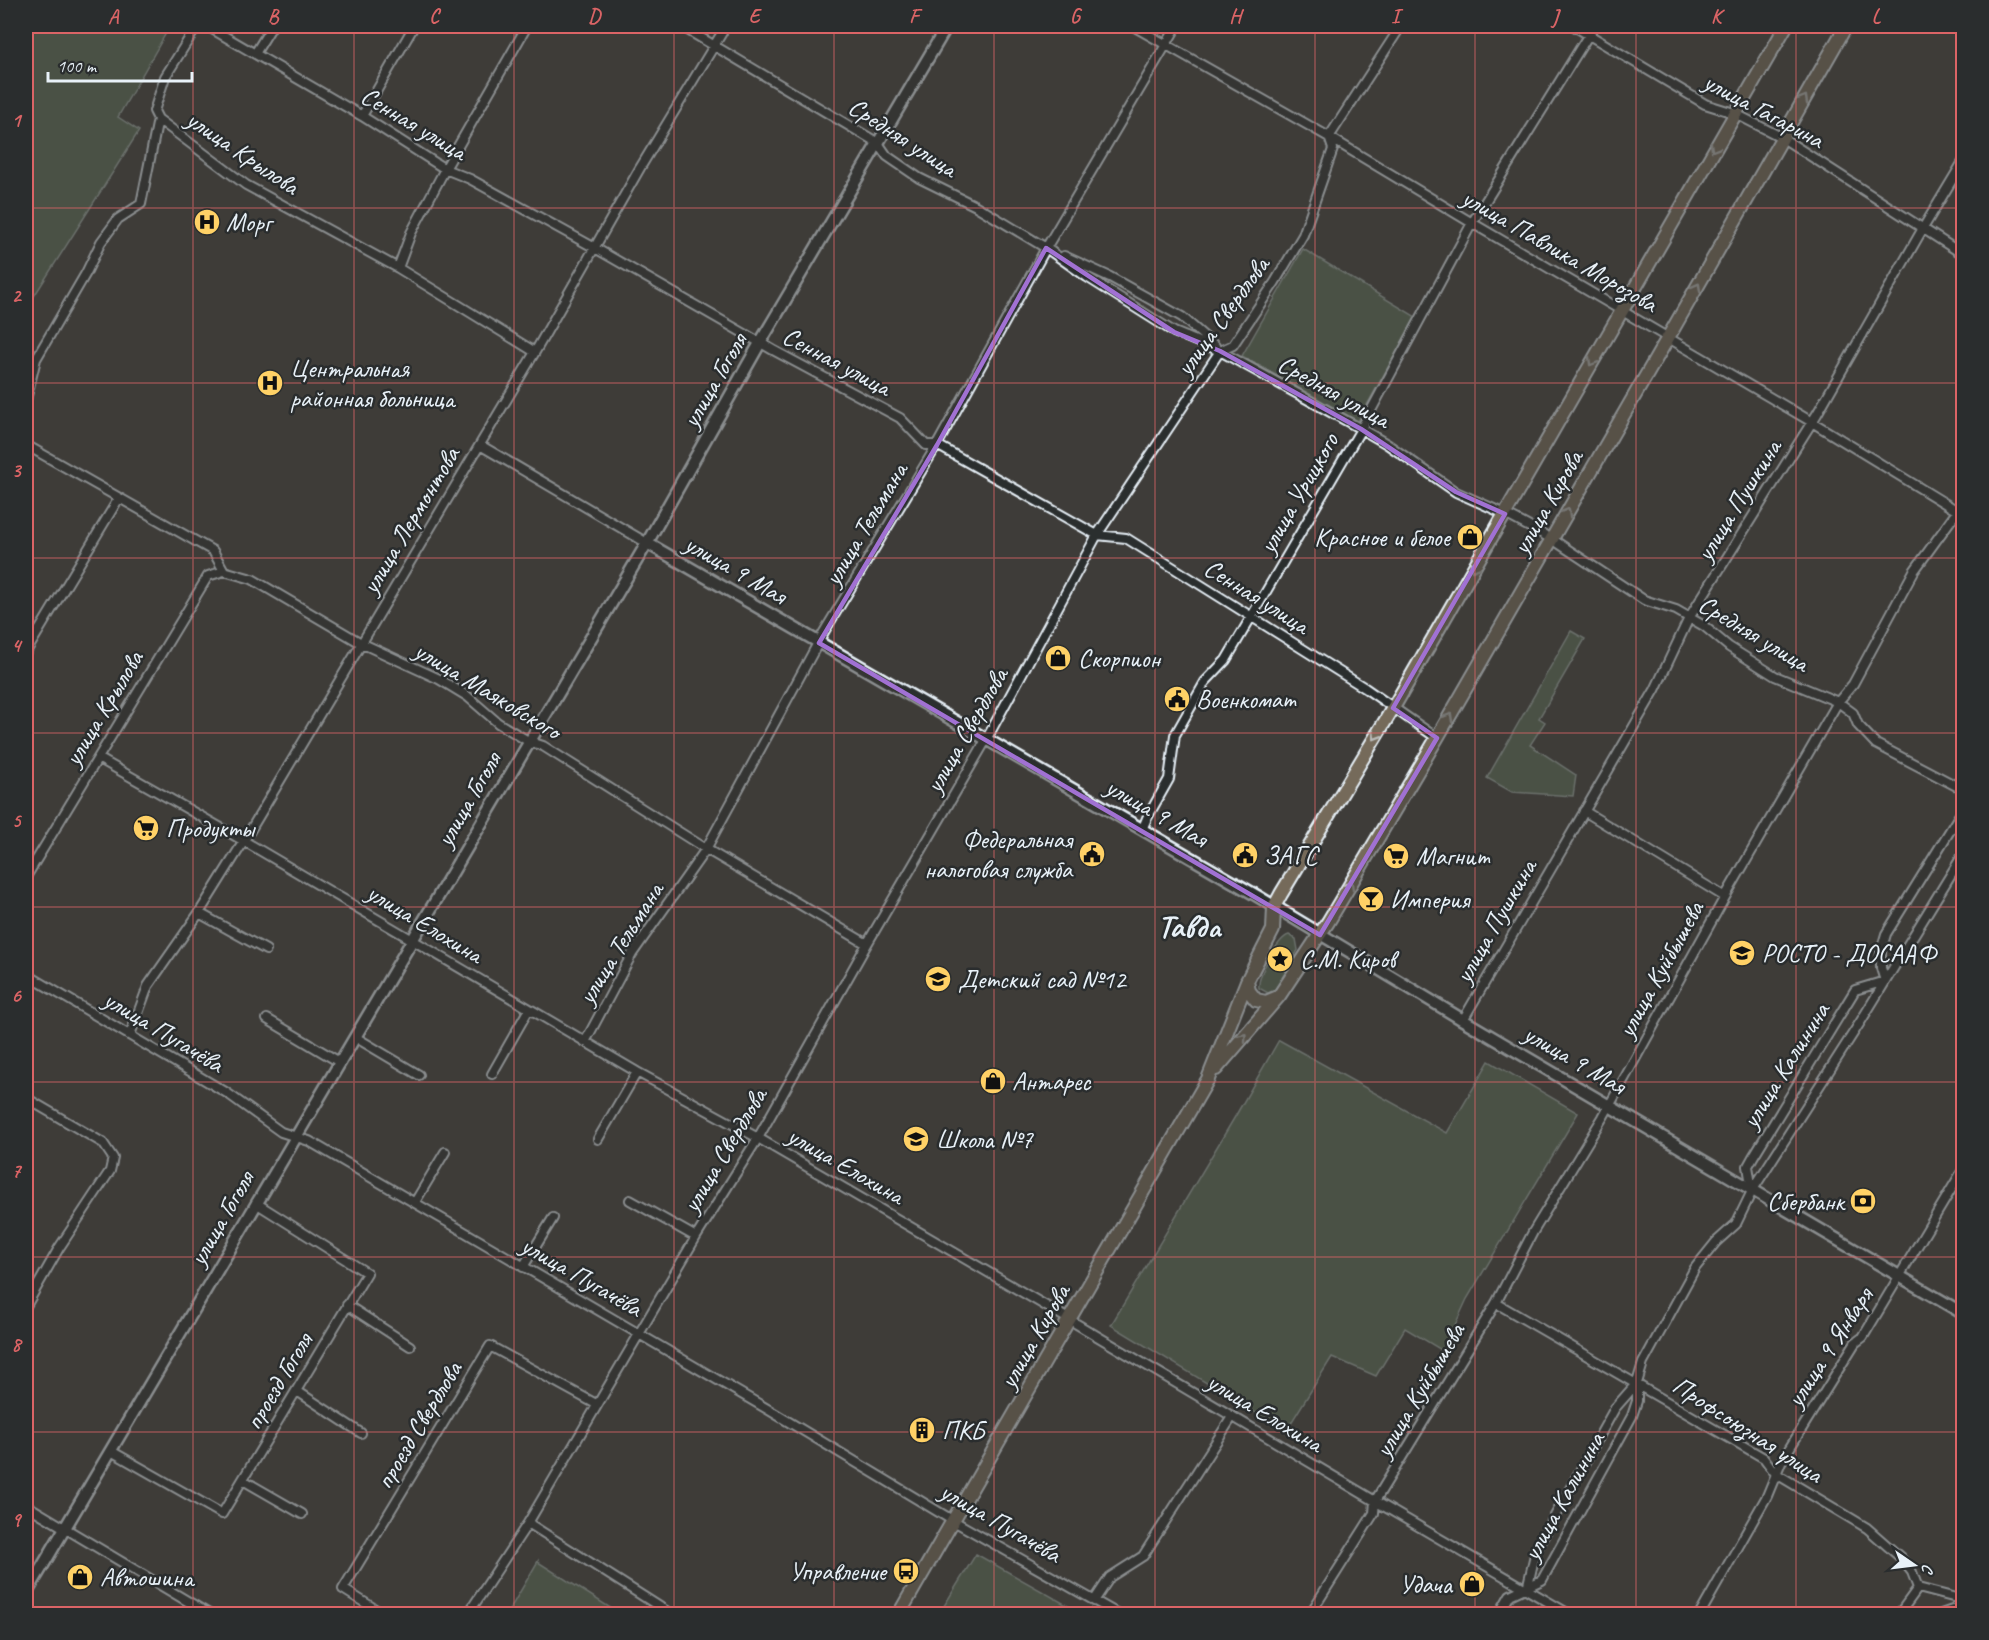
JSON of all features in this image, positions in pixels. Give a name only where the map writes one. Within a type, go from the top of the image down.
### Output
[{"type":"main road","name":"улица Кирова","points":[[899,1614],[1208,1079],[1247,981],[1273,930],[1274,907],[1393,708],[1786,26]]},
{"type":"main road","name":"улица Кирова","points":[[1208,1079],[1279,996],[1320,935],[1437,738],[1846,26]]},
{"type":"main road","points":[[1247,981],[1251,996],[1260,1002],[1266,1002],[1279,996]]},
{"type":"street","name":"улица Крылова","points":[[197,26],[165,77],[153,111],[158,118],[246,185],[398,268],[535,352]]},
{"type":"street","name":"Сенная улица","points":[[207,26],[256,52],[362,116],[445,170],[470,179],[760,343],[900,418],[926,445],[938,445],[1097,535],[1126,538],[1251,616],[1437,738]]},
{"type":"street","points":[[256,52],[272,26]]},
{"type":"street","points":[[362,116],[414,26]]},
{"type":"street","points":[[398,268],[411,233],[527,26]]},
{"type":"street","name":"Средняя улица","points":[[681,26],[878,143],[887,156],[919,178],[976,206],[1046,248],[1174,332],[1220,351],[1361,429],[1387,444],[1456,492],[1552,539],[1644,600],[1676,610],[1704,626],[1729,647],[1775,676],[1838,702],[1853,713],[1858,725],[1876,744],[1964,790]]},
{"type":"street","name":"улица Лермонтова","points":[[130,1035],[148,986],[244,841],[480,446],[726,26]]},
{"type":"street","name":"улица Гоголя","points":[[26,1594],[647,543],[760,343],[947,26]]},
{"type":"street","name":"улица Павлика Морозова","points":[[1133,26],[1329,137],[1812,422],[1960,513]]},
{"type":"street","name":"улица Тельмана","points":[[585,1042],[632,954],[706,849],[819,643],[938,445],[1046,248],[1177,26]]},
{"type":"street","name":"улица Свердлова","points":[[468,1614],[528,1523],[596,1404],[758,1138],[867,944],[986,740],[1097,535],[1220,351],[1233,345],[1303,235],[1333,149],[1329,137],[1401,26]]},
{"type":"street","name":"улица Гагарина","points":[[1574,26],[1705,104],[1734,113],[1781,137],[1964,255]]},
{"type":"street","name":"улица Урицкого","points":[[1142,830],[1169,779],[1175,735],[1205,682],[1226,660],[1361,429],[1472,223],[1594,26]]},
{"type":"street","points":[[26,400],[36,358],[86,273],[101,242],[118,219],[141,204],[158,118]]},
{"type":"street","name":"улица Пушкина","points":[[1463,1020],[1655,690],[1689,618],[1812,422],[1964,160]]},
{"type":"street","points":[[1046,248],[1110,277],[1182,317],[1220,351]]},
{"type":"street","points":[[26,445],[213,551],[224,571]]},
{"type":"street","name":"улица 9 Мая","points":[[480,446],[1274,907],[1964,1314]]},
{"type":"street","points":[[26,652],[119,498]]},
{"type":"street","name":"улица Куйбышева","points":[[1310,1614],[1374,1513],[1375,1502],[1496,1303],[1533,1232],[1609,1105],[1725,897],[1838,702],[1853,684],[1914,571],[1960,513],[1964,502]]},
{"type":"street","name":"улица Крылова","points":[[26,877],[208,576],[224,571]]},
{"type":"street","name":"улица Маяковского","points":[[224,571],[252,579],[361,644],[439,679],[466,696],[498,723],[528,741],[543,746],[706,849],[867,944]]},
{"type":"street","name":"улица Елохина","points":[[98,758],[637,1072],[758,1138],[1569,1614]]},
{"type":"street","points":[[1584,811],[1725,897]]},
{"type":"street","points":[[1885,981],[1881,968],[1881,951],[1886,934],[1959,816],[1964,813]]},
{"type":"street","name":"улица Калинина","points":[[1499,1614],[1510,1595],[1542,1580],[1632,1416],[1637,1401],[1637,1383],[1643,1363],[1695,1268],[1716,1242],[1737,1224],[1752,1191],[1964,853]]},
{"type":"street","points":[[199,912],[266,950]]},
{"type":"street","name":"улица Пугачёва","points":[[26,974],[227,1093],[268,1124],[294,1137],[309,1141],[952,1520],[1118,1614]]},
{"type":"street","name":"улица Калинина","points":[[1752,1191],[1748,1166],[1855,990],[1885,981]]},
{"type":"street","points":[[492,1074],[529,1009]]},
{"type":"street","points":[[267,1019],[340,1063]]},
{"type":"street","points":[[355,1037],[419,1075]]},
{"type":"street","points":[[598,1139],[637,1072]]},
{"type":"street","points":[[26,1099],[103,1143],[113,1158],[110,1171],[59,1248],[26,1306]]},
{"type":"street","points":[[416,1203],[445,1152]]},
{"type":"street","name":"улица 9 Января","points":[[1700,1614],[1767,1496],[1775,1473],[1854,1343],[1863,1337],[1964,1168]]},
{"type":"street","points":[[630,1200],[696,1237]]},
{"type":"street","name":"проезд Гоголя","points":[[111,1451],[222,1514],[367,1273],[256,1203]]},
{"type":"street","points":[[523,1267],[553,1218]]},
{"type":"street","name":"Профсоюзная улица","points":[[1496,1303],[1764,1458],[1775,1473],[1867,1528],[1900,1557],[1912,1572],[1918,1588]]},
{"type":"street","points":[[347,1305],[410,1346]]},
{"type":"street","name":"проезд Свердлова","points":[[383,1614],[343,1589],[490,1346],[596,1404]]},
{"type":"street","name":"улица Калинина","points":[[1527,1588],[1536,1550],[1615,1408],[1637,1383]]},
{"type":"street","points":[[297,1391],[361,1433]]},
{"type":"street","points":[[1094,1600],[1110,1576],[1143,1556],[1232,1417]]},
{"type":"street","points":[[243,1480],[302,1514]]},
{"type":"street","points":[[26,1505],[209,1614]]},
{"type":"street","points":[[528,1523],[672,1614]]},
{"type":"street","points":[[1899,1614],[1918,1588],[1964,1600]]},
{"type":"street","points":[[1941,1614],[1964,1606]]},
{"type":"highlighted area","points":[[1046,248],[1174,332],[1220,351],[1361,429],[1456,492],[1505,514],[1393,708],[1437,738],[1320,935],[819,643],[937,445]]},
{"type":"green space","points":[[26,26],[170,26],[118,117],[139,131],[26,309]]},
{"type":"green space","points":[[1303,249],[1416,317],[1358,421],[1242,356]]},
{"type":"green space","points":[[1571,631],[1585,639],[1539,718],[1545,722],[1530,745],[1576,775],[1573,796],[1512,792],[1487,778]]},
{"type":"green space","points":[[1289,935],[1296,939],[1298,950],[1275,990],[1268,993],[1259,988],[1261,975],[1274,950]]},
{"type":"green space","points":[[1279,1040],[1447,1133],[1489,1061],[1578,1113],[1467,1299],[1443,1351],[1405,1328],[1376,1376],[1332,1357],[1286,1431],[1111,1325]]},
{"type":"green space","points":[[976,1554],[1072,1608],[1068,1614],[939,1614]]},
{"type":"green space","points":[[538,1562],[620,1614],[507,1614]]},
{"type":"place","name":"Морг","points":[[207,222]]},
{"type":"place","name":"Центральная районная больница","points":[[270,383]]},
{"type":"place","name":"Красное и белое","points":[[1470,537]]},
{"type":"place","name":"Скорпион","points":[[1058,658]]},
{"type":"place","name":"Военкомат","points":[[1177,699]]},
{"type":"place","name":"Продукты","points":[[146,828]]},
{"type":"place","name":"Федеральная налоговая служба","points":[[1092,854]]},
{"type":"place","name":"ЗАГС","points":[[1245,855]]},
{"type":"place","name":"Магнит","points":[[1396,856]]},
{"type":"place","name":"Империя","points":[[1371,899]]},
{"type":"place","name":"РОСТО - ДОСААФ","points":[[1742,953]]},
{"type":"place","name":"С.М. Киров","points":[[1280,959]]},
{"type":"place","name":"Детский сад №12","points":[[938,979]]},
{"type":"place","name":"Антарес","points":[[993,1081]]},
{"type":"place","name":"Школа №7","points":[[916,1139]]},
{"type":"place","name":"Сбербанк","points":[[1863,1201]]},
{"type":"place","name":"ПКБ","points":[[922,1430]]},
{"type":"place","name":"Управление","points":[[906,1571]]},
{"type":"place","name":"Автошина","points":[[80,1577]]},
{"type":"place","name":"Удача","points":[[1472,1584]]},
{"type":"district","name":"Тавда","points":[[1189,926]]}]
